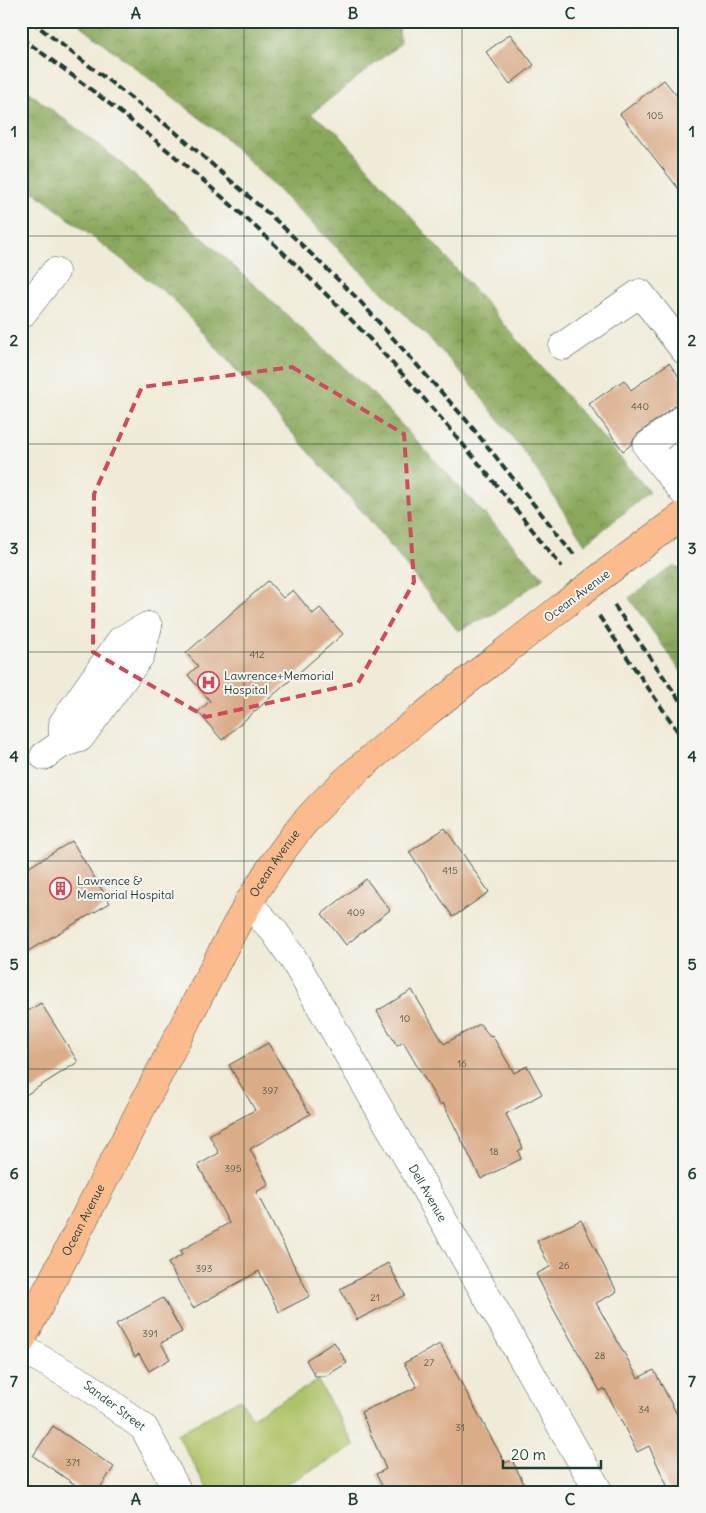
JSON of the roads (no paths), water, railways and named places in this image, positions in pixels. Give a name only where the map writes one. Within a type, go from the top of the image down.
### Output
[{"type":"main road","name":"Ocean Avenue","points":[[21,1341],[248,903],[304,824],[353,774],[381,749],[568,602],[685,514]]},
{"type":"street","points":[[21,315],[54,272]]},
{"type":"street","points":[[563,346],[640,293],[685,351]]},
{"type":"street","points":[[685,417],[647,446],[675,461],[685,494]]},
{"type":"street","name":"Dell Avenue","points":[[248,903],[274,931],[294,960],[599,1492]]},
{"type":"street","name":"Sander Street","points":[[21,1348],[88,1386],[144,1428],[178,1492]]},
{"type":"railway","points":[[31,21],[174,131],[279,223],[358,299],[467,421],[576,557]]},
{"type":"railway","points":[[21,38],[169,151],[262,233],[307,276],[394,365],[438,414],[562,567]]},
{"type":"railway","points":[[614,605],[685,708]]},
{"type":"railway","points":[[599,616],[685,742]]},
{"type":"place","name":"Lawrence+Memorial Hospital","points":[[208,683]]},
{"type":"place","name":"Lawrence & Memorial Hospital","points":[[61,888]]}]
